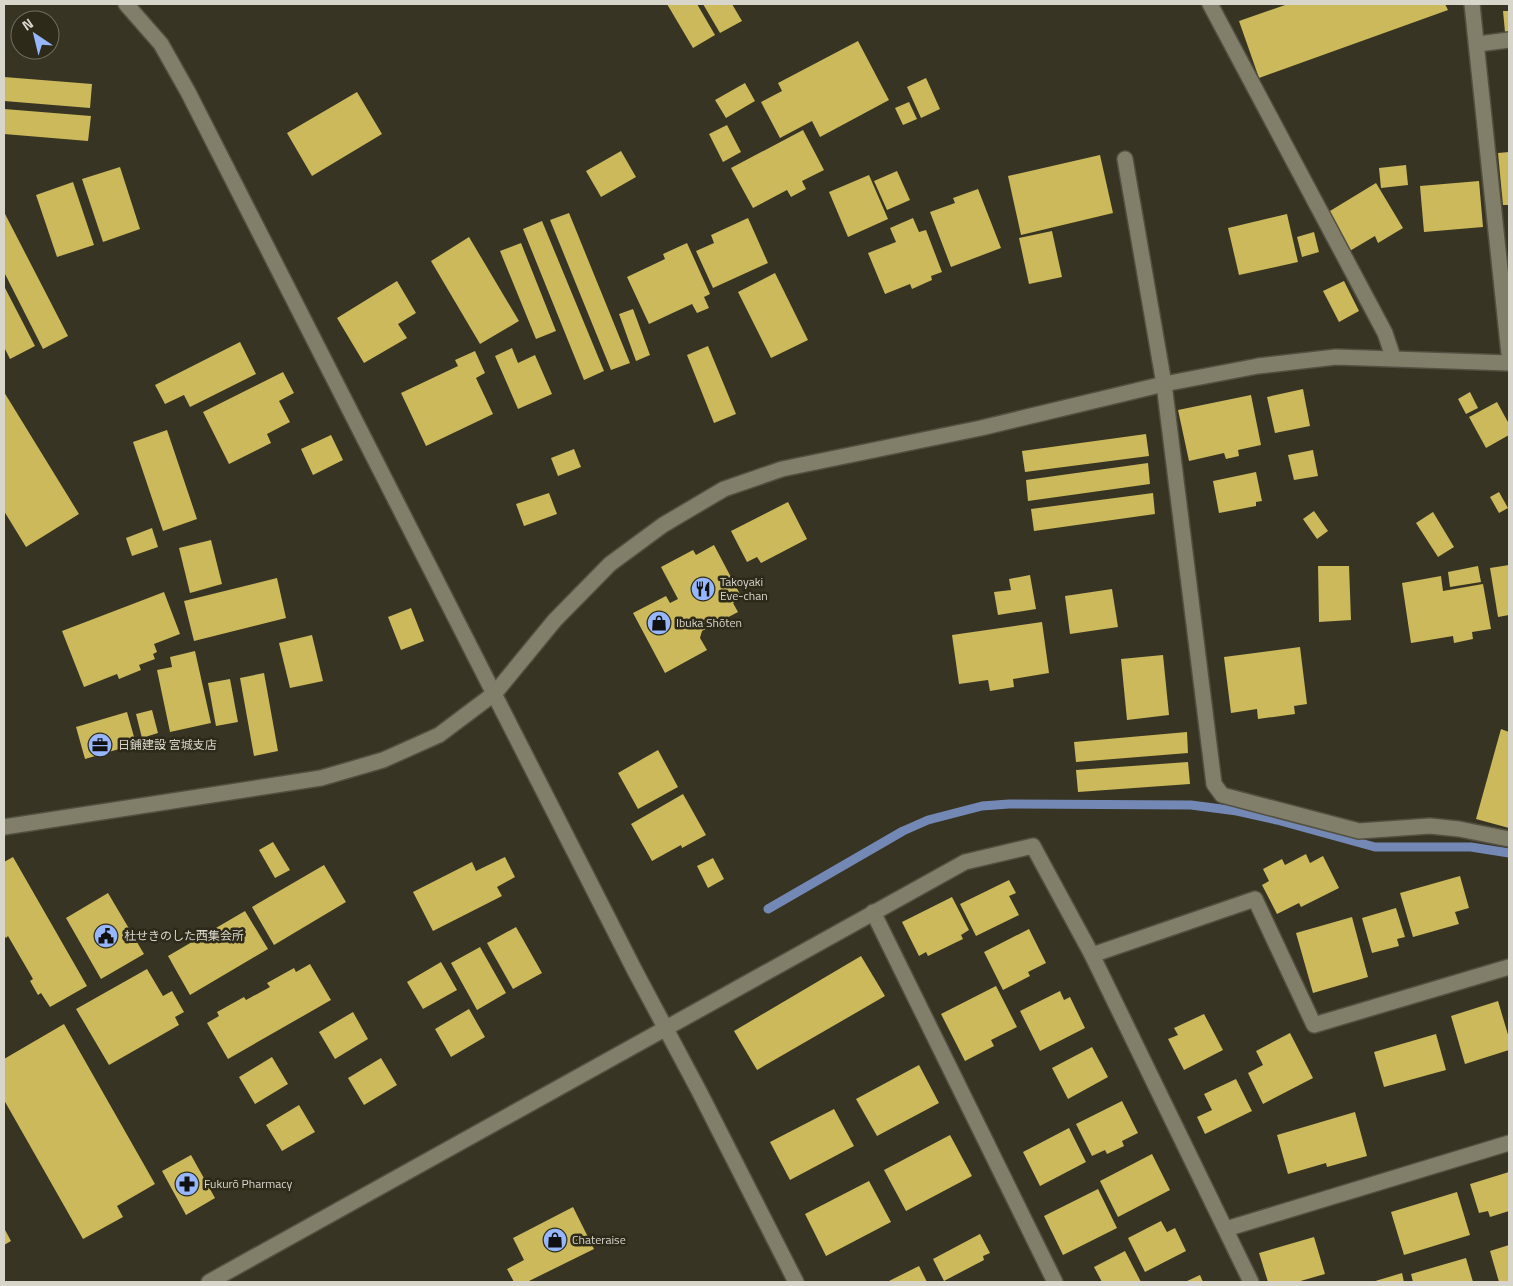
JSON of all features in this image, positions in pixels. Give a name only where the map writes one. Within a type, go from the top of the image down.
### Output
[{"type":"street","points":[[126,4],[161,44],[188,92],[796,1282]]},
{"type":"street","points":[[1210,4],[1385,333],[1393,357]]},
{"type":"street","points":[[1472,4],[1478,44],[1509,354]]},
{"type":"street","points":[[1478,44],[1509,40]]},
{"type":"street","points":[[1125,159],[1164,384],[1214,784],[1222,795],[1359,831],[1430,826],[1459,829],[1509,839]]},
{"type":"street","points":[[4,827],[322,778],[383,760],[439,735],[495,693],[555,620],[610,564],[663,525],[724,489],[782,468],[981,428],[1164,384],[1258,366],[1336,357],[1393,357],[1509,363]]},
{"type":"street","points":[[209,1282],[965,862],[1033,846],[1092,955],[1251,1282]]},
{"type":"street","points":[[1092,955],[1255,899],[1314,1025],[1509,966]]},
{"type":"street","points":[[873,912],[1055,1282]]},
{"type":"street","points":[[1226,1229],[1509,1142]]},
{"type":"building","points":[[667,4],[697,4],[715,35],[693,48]]},
{"type":"building","points":[[703,4],[732,4],[742,21],[720,33]]},
{"type":"building","points":[[1288,4],[1445,4],[1448,10],[1259,78],[1239,21]]},
{"type":"building","points":[[1503,11],[1509,11],[1509,32],[1505,32]]},
{"type":"building","points":[[858,41],[889,100],[820,137],[812,121],[780,138],[761,102],[782,91],[778,83]]},
{"type":"building","points":[[4,77],[92,84],[90,108],[4,101]]},
{"type":"building","points":[[926,78],[940,109],[921,118],[907,87]]},
{"type":"building","points":[[745,83],[755,101],[726,118],[715,100]]},
{"type":"building","points":[[357,92],[382,134],[312,176],[287,133]]},
{"type":"building","points":[[909,102],[917,119],[903,125],[895,108]]},
{"type":"building","points":[[4,109],[91,116],[88,141],[4,134]]},
{"type":"building","points":[[727,125],[741,152],[723,162],[709,134]]},
{"type":"building","points":[[803,130],[824,170],[802,181],[806,189],[791,197],[787,190],[753,208],[731,168]]},
{"type":"building","points":[[621,151],[636,177],[601,197],[586,171]]},
{"type":"building","points":[[1509,152],[1509,205],[1503,205],[1498,153]]},
{"type":"building","points":[[1100,155],[1113,213],[1021,235],[1008,176]]},
{"type":"building","points":[[1406,165],[1408,185],[1381,188],[1379,168]]},
{"type":"building","points":[[120,167],[140,229],[103,242],[82,179]]},
{"type":"building","points":[[897,171],[910,200],[887,210],[874,181]]},
{"type":"building","points":[[869,175],[888,219],[848,237],[829,192]]},
{"type":"building","points":[[1479,181],[1483,227],[1424,232],[1420,186]]},
{"type":"building","points":[[73,182],[94,245],[57,257],[36,195]]},
{"type":"building","points":[[1376,183],[1403,228],[1378,243],[1375,236],[1348,252],[1325,214]]},
{"type":"building","points":[[978,189],[1001,248],[951,267],[930,212],[955,203],[953,198]]},
{"type":"building","points":[[4,212],[68,336],[43,349],[4,272]]},
{"type":"building","points":[[569,213],[630,363],[611,370],[550,220]]},
{"type":"building","points":[[1287,214],[1298,262],[1239,275],[1228,228]]},
{"type":"building","points":[[748,218],[768,263],[713,288],[696,251],[714,243],[711,235]]},
{"type":"building","points":[[913,218],[919,232],[926,230],[942,272],[931,276],[932,280],[912,289],[910,284],[885,294],[868,253],[896,242],[890,228]]},
{"type":"building","points":[[542,221],[604,371],[584,380],[523,229]]},
{"type":"building","points":[[1052,231],[1062,277],[1029,284],[1019,238]]},
{"type":"building","points":[[1314,232],[1319,252],[1302,257],[1297,237]]},
{"type":"building","points":[[469,237],[519,321],[480,344],[431,261]]},
{"type":"building","points":[[521,243],[556,331],[536,339],[500,251]]},
{"type":"building","points":[[687,243],[710,294],[704,297],[709,308],[697,313],[692,304],[649,324],[627,277],[665,259],[663,254]]},
{"type":"building","points":[[775,273],[808,340],[771,358],[738,292]]},
{"type":"building","points":[[397,281],[416,313],[398,324],[407,338],[364,363],[337,318]]},
{"type":"building","points":[[1344,281],[1359,311],[1339,322],[1323,291]]},
{"type":"building","points":[[4,286],[35,346],[10,359],[4,347]]},
{"type":"building","points":[[633,309],[650,355],[636,361],[619,314]]},
{"type":"building","points":[[240,342],[256,374],[190,407],[184,395],[165,404],[155,385]]},
{"type":"building","points":[[708,346],[736,414],[714,423],[687,355]]},
{"type":"building","points":[[512,348],[518,363],[535,355],[552,394],[518,409],[495,356]]},
{"type":"building","points":[[475,351],[485,373],[476,378],[493,414],[426,446],[401,393],[458,366],[455,360]]},
{"type":"building","points":[[283,372],[294,393],[279,401],[290,422],[267,434],[271,443],[229,464],[203,412]]},
{"type":"building","points":[[1303,389],[1310,426],[1275,433],[1267,397]]},
{"type":"building","points":[[4,392],[79,514],[26,547],[4,511]]},
{"type":"building","points":[[1470,392],[1478,408],[1466,414],[1458,399]]},
{"type":"building","points":[[1251,395],[1261,445],[1238,450],[1239,456],[1226,459],[1224,453],[1189,461],[1178,410]]},
{"type":"building","points":[[1497,402],[1509,424],[1509,435],[1486,448],[1469,417]]},
{"type":"building","points":[[167,430],[197,519],[163,531],[133,442]]},
{"type":"building","points":[[1146,434],[1149,456],[1025,472],[1022,451]]},
{"type":"building","points":[[331,435],[343,460],[313,475],[301,449]]},
{"type":"building","points":[[574,449],[581,467],[558,476],[551,458]]},
{"type":"building","points":[[1313,450],[1318,476],[1294,480],[1288,455]]},
{"type":"building","points":[[1148,463],[1150,484],[1028,501],[1026,480]]},
{"type":"building","points":[[1256,472],[1262,501],[1256,502],[1256,506],[1219,513],[1213,481]]},
{"type":"building","points":[[1499,492],[1508,508],[1499,513],[1490,497]]},
{"type":"building","points":[[549,493],[557,514],[524,526],[516,504]]},
{"type":"building","points":[[1153,493],[1155,514],[1034,531],[1031,509]]},
{"type":"building","points":[[788,502],[807,539],[761,563],[757,557],[747,562],[731,531]]},
{"type":"building","points":[[1314,511],[1328,531],[1317,539],[1303,519]]},
{"type":"building","points":[[1433,512],[1454,547],[1438,557],[1416,523]]},
{"type":"building","points":[[152,528],[158,547],[132,556],[126,538]]},
{"type":"building","points":[[211,540],[222,584],[190,593],[179,548]]},
{"type":"building","points":[[714,545],[742,598],[733,603],[738,612],[702,631],[700,638],[707,650],[665,673],[633,613],[666,596],[670,603],[678,599],[661,567],[693,550],[696,555]]},
{"type":"building","points":[[1509,565],[1509,615],[1498,617],[1490,568]]},
{"type":"building","points":[[1318,566],[1349,566],[1351,620],[1319,622]]},
{"type":"building","points":[[1478,566],[1481,582],[1450,587],[1448,572]]},
{"type":"building","points":[[1030,575],[1036,609],[998,615],[994,592],[1011,590],[1009,579]]},
{"type":"building","points":[[1441,576],[1443,591],[1483,584],[1491,629],[1472,632],[1473,639],[1454,643],[1453,636],[1411,643],[1402,583]]},
{"type":"building","points":[[277,578],[286,618],[194,641],[184,601]]},
{"type":"building","points":[[1112,589],[1118,627],[1070,634],[1065,596]]},
{"type":"building","points":[[164,592],[180,634],[154,644],[157,652],[153,654],[155,659],[139,665],[141,670],[119,679],[117,674],[84,687],[62,631]]},
{"type":"building","points":[[411,608],[424,641],[401,650],[388,617]]},
{"type":"building","points":[[1042,622],[1049,673],[1013,679],[1014,687],[990,691],[988,680],[959,684],[952,635]]},
{"type":"building","points":[[312,635],[323,681],[290,688],[279,643]]},
{"type":"building","points":[[1300,647],[1307,704],[1294,706],[1295,714],[1258,719],[1257,709],[1231,713],[1224,657]]},
{"type":"building","points":[[195,651],[211,723],[170,732],[157,670],[172,667],[170,657]]},
{"type":"building","points":[[1163,655],[1169,715],[1127,720],[1121,659]]},
{"type":"building","points":[[264,673],[278,751],[254,756],[240,678]]},
{"type":"building","points":[[230,679],[238,722],[216,726],[208,683]]},
{"type":"building","points":[[152,710],[158,733],[142,738],[136,714]]},
{"type":"building","points":[[127,712],[136,744],[85,759],[76,727]]},
{"type":"building","points":[[1501,729],[1509,732],[1509,828],[1476,819]]},
{"type":"building","points":[[1187,732],[1188,753],[1076,762],[1074,742]]},
{"type":"building","points":[[658,750],[678,787],[638,809],[618,773]]},
{"type":"building","points":[[1188,762],[1190,784],[1078,792],[1076,770]]},
{"type":"building","points":[[683,794],[706,835],[682,848],[681,845],[652,861],[631,824]]},
{"type":"building","points":[[273,842],[290,870],[275,878],[259,850]]},
{"type":"building","points":[[1306,854],[1310,863],[1323,856],[1339,888],[1301,907],[1299,903],[1277,914],[1262,885],[1269,881],[1263,869],[1282,859],[1285,865]]},
{"type":"building","points":[[13,857],[87,986],[50,1007],[41,993],[38,995],[30,981],[33,979],[8,936],[6,938],[4,935],[4,862]]},
{"type":"building","points":[[505,857],[515,877],[497,887],[502,896],[433,931],[413,892],[472,862],[476,871]]},
{"type":"building","points":[[713,858],[724,879],[708,888],[697,866]]},
{"type":"building","points":[[324,865],[346,902],[274,945],[252,907]]},
{"type":"building","points":[[1460,876],[1469,908],[1455,912],[1459,924],[1413,937],[1400,893]]},
{"type":"building","points":[[1009,880],[1016,893],[1009,896],[1019,915],[976,936],[960,904]]},
{"type":"building","points":[[108,893],[144,954],[101,979],[66,918]]},
{"type":"building","points":[[952,897],[969,930],[961,935],[963,939],[928,956],[926,952],[919,956],[902,922]]},
{"type":"building","points":[[1396,908],[1405,937],[1397,939],[1399,946],[1372,953],[1362,918]]},
{"type":"building","points":[[245,911],[268,949],[190,995],[168,956]]},
{"type":"building","points":[[1352,917],[1368,977],[1313,993],[1296,933]]},
{"type":"building","points":[[516,927],[542,973],[513,989],[487,943]]},
{"type":"building","points":[[1029,929],[1046,963],[1028,972],[1030,976],[1003,990],[984,952]]},
{"type":"building","points":[[480,947],[506,993],[477,1010],[451,963]]},
{"type":"building","points":[[861,956],[885,996],[757,1070],[734,1031]]},
{"type":"building","points":[[441,962],[457,990],[423,1009],[407,982]]},
{"type":"building","points":[[310,964],[331,1000],[228,1059],[207,1023],[219,1016],[217,1012],[244,997],[246,1000],[270,987],[267,983],[294,968],[296,972]]},
{"type":"building","points":[[147,969],[163,996],[172,991],[184,1012],[175,1017],[179,1025],[109,1065],[76,1009]]},
{"type":"building","points":[[996,986],[1017,1027],[991,1040],[994,1046],[965,1061],[941,1014]]},
{"type":"building","points":[[1060,991],[1064,1000],[1070,997],[1085,1028],[1040,1051],[1020,1011]]},
{"type":"building","points":[[1498,1001],[1509,1038],[1509,1050],[1465,1064],[1451,1016]]},
{"type":"building","points":[[469,1009],[485,1037],[451,1057],[435,1029]]},
{"type":"building","points":[[353,1012],[368,1039],[335,1059],[319,1032]]},
{"type":"building","points":[[1204,1014],[1223,1050],[1184,1070],[1168,1039],[1178,1035],[1174,1028]]},
{"type":"building","points":[[64,1024],[155,1184],[117,1206],[123,1217],[83,1239],[4,1100],[4,1059]]},
{"type":"building","points":[[1290,1033],[1313,1078],[1263,1104],[1248,1073],[1263,1065],[1256,1051]]},
{"type":"building","points":[[1436,1034],[1446,1070],[1384,1087],[1374,1052]]},
{"type":"building","points":[[1092,1047],[1108,1077],[1068,1099],[1052,1068]]},
{"type":"building","points":[[272,1057],[288,1084],[255,1104],[239,1077]]},
{"type":"building","points":[[381,1058],[397,1085],[364,1105],[348,1078]]},
{"type":"building","points":[[919,1065],[939,1103],[877,1136],[856,1099]]},
{"type":"building","points":[[1236,1079],[1252,1111],[1205,1134],[1197,1117],[1212,1110],[1204,1094]]},
{"type":"building","points":[[1122,1101],[1138,1133],[1122,1141],[1124,1146],[1107,1154],[1105,1150],[1092,1156],[1076,1124]]},
{"type":"building","points":[[299,1105],[315,1132],[282,1151],[266,1125]]},
{"type":"building","points":[[834,1109],[854,1146],[790,1180],[770,1142]]},
{"type":"building","points":[[1355,1112],[1367,1156],[1327,1167],[1326,1163],[1288,1174],[1277,1135]]},
{"type":"building","points":[[1069,1128],[1086,1162],[1040,1186],[1023,1152]]},
{"type":"building","points":[[950,1135],[972,1176],[906,1211],[884,1170]]},
{"type":"building","points":[[1152,1154],[1170,1190],[1118,1217],[1100,1181]]},
{"type":"building","points":[[191,1155],[215,1198],[186,1215],[162,1171]]},
{"type":"building","points":[[1509,1172],[1509,1211],[1490,1217],[1488,1211],[1479,1213],[1470,1184]]},
{"type":"building","points":[[869,1181],[891,1222],[826,1256],[805,1214]]},
{"type":"building","points":[[1098,1189],[1117,1228],[1063,1255],[1044,1216]]},
{"type":"building","points":[[1457,1192],[1470,1235],[1404,1255],[1391,1212]]},
{"type":"building","points":[[573,1207],[594,1249],[527,1282],[514,1282],[507,1269],[524,1260],[513,1238]]},
{"type":"building","points":[[1161,1221],[1167,1232],[1175,1228],[1186,1251],[1145,1272],[1128,1238]]},
{"type":"building","points":[[4,1228],[11,1241],[4,1245]]},
{"type":"building","points":[[980,1234],[990,1253],[983,1256],[984,1260],[944,1281],[933,1259]]},
{"type":"building","points":[[1314,1237],[1325,1274],[1297,1282],[1268,1282],[1259,1253]]},
{"type":"building","points":[[1509,1245],[1509,1282],[1499,1282],[1490,1251]]},
{"type":"building","points":[[1125,1251],[1141,1282],[1102,1282],[1094,1267]]},
{"type":"building","points":[[1466,1258],[1473,1282],[1413,1282],[1411,1274]]},
{"type":"building","points":[[919,1266],[927,1282],[887,1282]]},
{"type":"building","points":[[1402,1273],[1404,1282],[1372,1282]]},
{"type":"building","points":[[1200,1275],[1203,1282],[1185,1282]]},
{"type":"waterway","points":[[768,909],[903,831],[928,820],[982,806],[1009,804],[1191,805],[1237,811],[1277,820],[1375,847],[1471,847],[1509,853]]},
{"type":"place","name":"Takoyaki Eve-chan","points":[[703,589]]},
{"type":"place","name":"Ibuka Shōten","points":[[659,623]]},
{"type":"place","name":"日鋪建設 宮城支店","points":[[100,745]]},
{"type":"place","name":"杜せきのした西集会所","points":[[106,936]]},
{"type":"place","name":"Fukurō Pharmacy","points":[[187,1184]]},
{"type":"place","name":"Chateraise","points":[[555,1240]]}]
